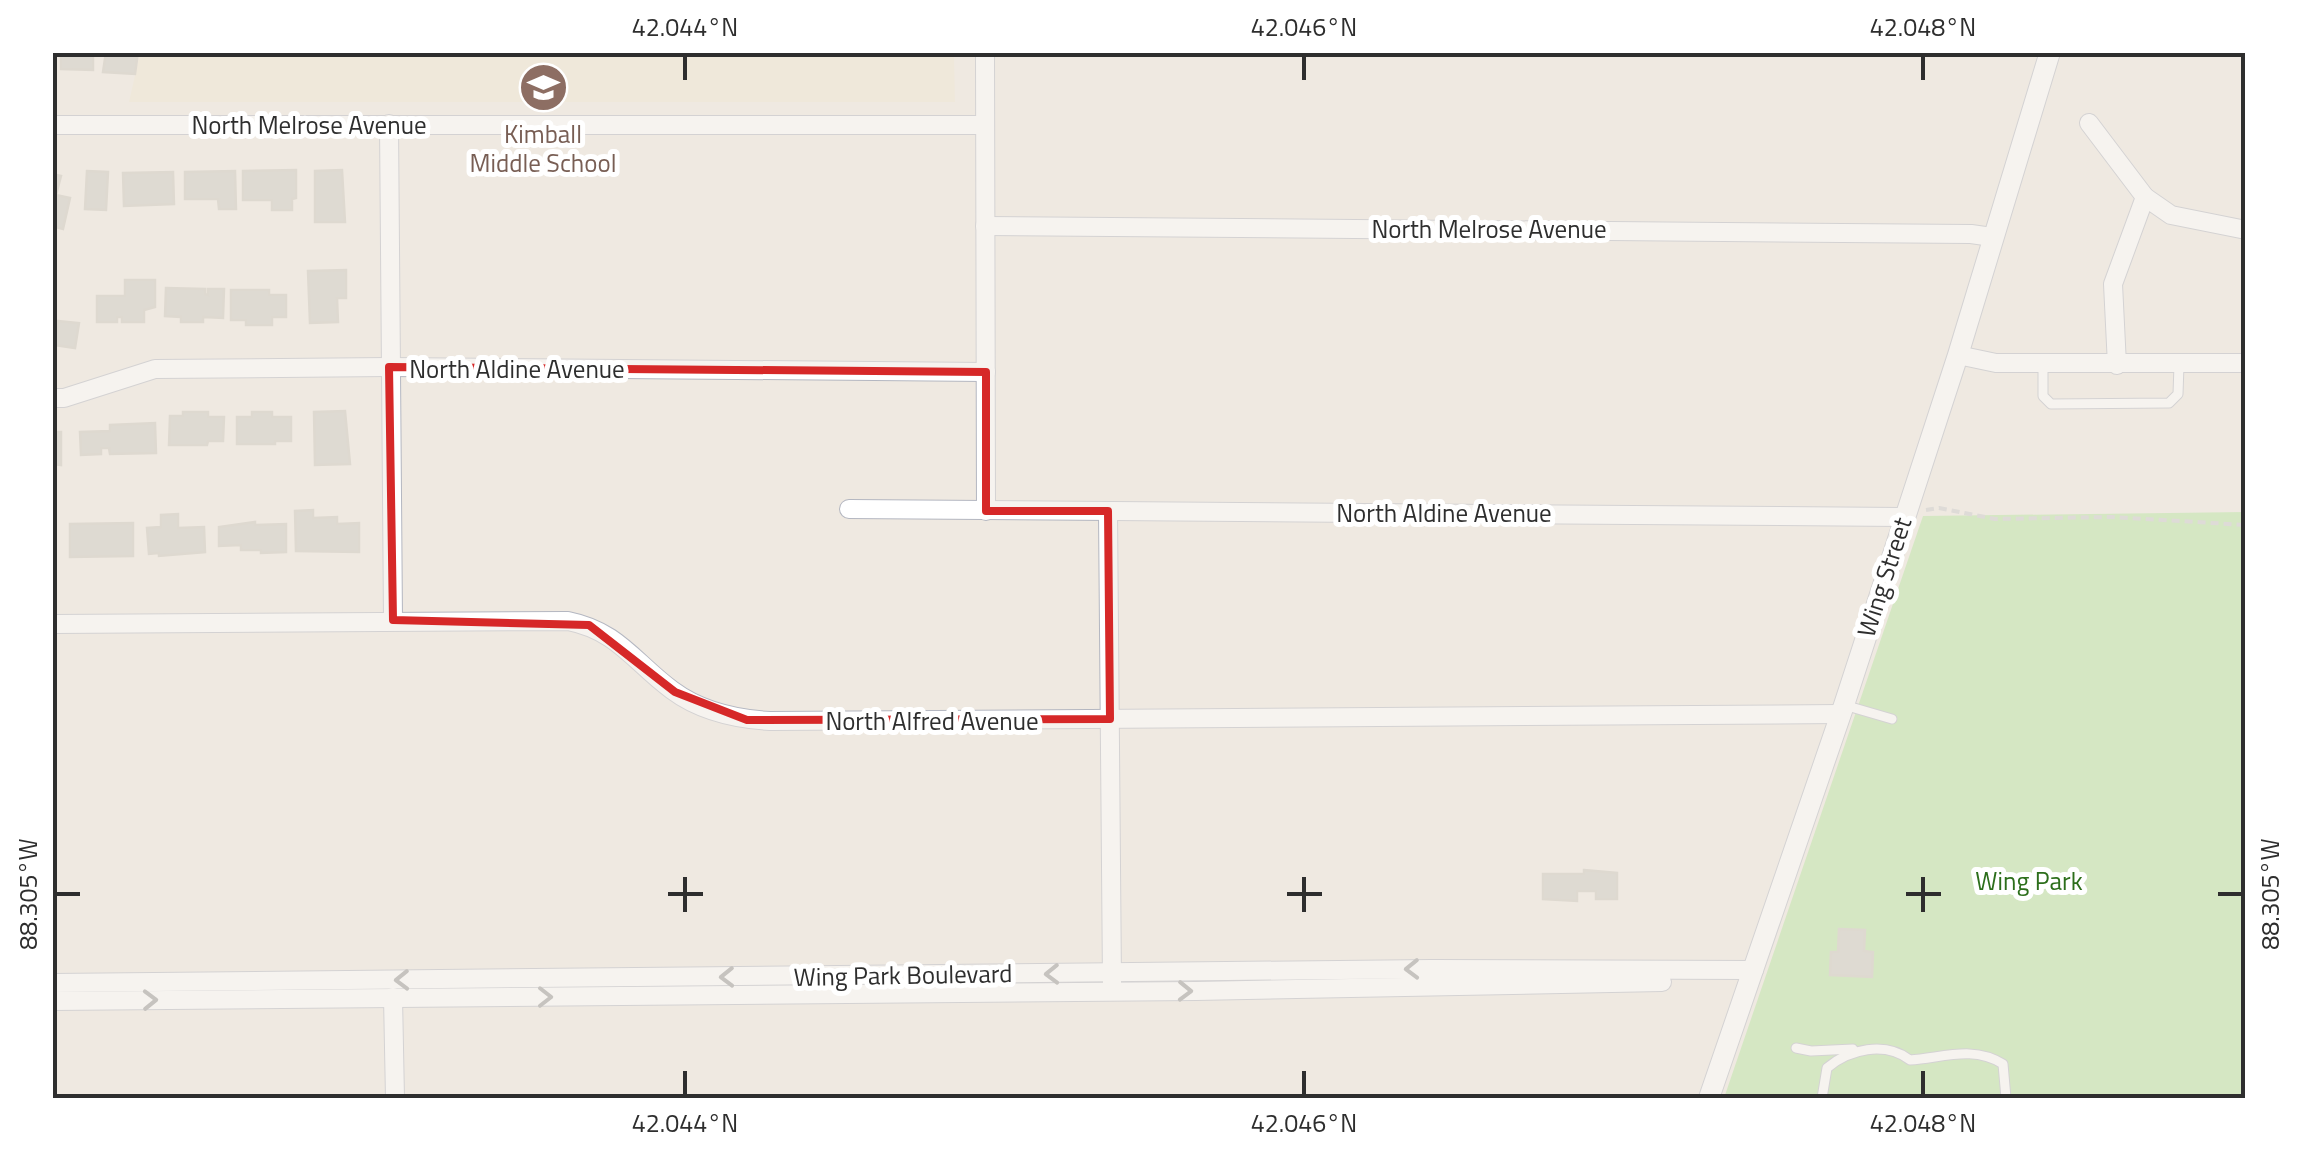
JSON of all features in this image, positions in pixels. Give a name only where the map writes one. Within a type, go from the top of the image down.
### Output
[{"type":"street","points":[[986,52],[986,511]]},
{"type":"street","name":"Wing Street","points":[[1709,1098],[1958,355],[2050,52]]},
{"type":"street","points":[[389,124],[393,620]]},
{"type":"street","points":[[2089,124],[2145,196],[2171,215],[2246,230]]},
{"type":"street","name":"North Melrose Avenue","points":[[52,125],[986,126]]},
{"type":"street","points":[[2117,365],[2114,284],[2145,196]]},
{"type":"street","name":"North Melrose Avenue","points":[[986,226],[1516,228],[1992,237]]},
{"type":"street","points":[[1958,355],[1996,364],[2246,363]]},
{"type":"street","name":"North Aldine Avenue","points":[[52,398],[64,398],[155,369],[986,372]]},
{"type":"street","name":"North Aldine Avenue","points":[[849,509],[1902,517]]},
{"type":"street","points":[[1108,511],[1112,981]]},
{"type":"street","name":"North Alfred Avenue","points":[[52,624],[543,620],[589,625],[616,640],[675,692],[709,709],[747,720],[1842,709]]},
{"type":"street","name":"Wing Park Boulevard","points":[[52,983],[1112,981],[1216,991],[1752,975]]},
{"type":"street","name":"Wing Park Boulevard","points":[[52,1001],[1112,981]]},
{"type":"street","points":[[393,997],[395,1098]]},
{"type":"lane","points":[[2043,364],[2043,396],[2051,404],[2169,403],[2178,394],[2179,365]]},
{"type":"lane","points":[[1842,709],[1892,720]]},
{"type":"lane","points":[[1796,1048],[1899,1051],[1910,1060],[1980,1054],[2002,1064],[2006,1098]]},
{"type":"lane","points":[[1826,1068],[1838,1058],[1864,1049]]},
{"type":"lane","points":[[1819,1050],[1826,1068],[1822,1098]]},
{"type":"path","points":[[1902,517],[1932,508],[1994,519],[2112,517],[2246,525]]},
{"type":"highlighted area","points":[[389,367],[986,372],[986,511],[1108,511],[1110,719],[747,720],[675,692],[589,625],[393,620]]},
{"type":"shaded area","name":"Kimball Middle School","points":[[140,53],[954,53],[955,102],[129,102]]},
{"type":"green space","name":"Wing Park","points":[[2245,512],[2245,1098],[1724,1098],[1923,516]]},
{"type":"building","points":[[61,52],[93,52],[93,70],[61,69]]},
{"type":"building","points":[[106,52],[138,52],[135,74],[103,72]]},
{"type":"building","points":[[296,170],[292,210],[272,210],[272,200],[243,200],[243,171]]},
{"type":"building","points":[[342,170],[345,222],[315,222],[315,171]]},
{"type":"building","points":[[87,171],[108,172],[106,210],[85,209]]},
{"type":"building","points":[[235,171],[236,209],[219,209],[218,199],[185,199],[185,172]]},
{"type":"building","points":[[173,172],[174,204],[124,206],[123,173]]},
{"type":"building","points":[[52,174],[61,176],[56,195],[70,198],[63,229],[52,226]]},
{"type":"building","points":[[346,270],[346,298],[337,298],[338,322],[310,323],[308,271]]},
{"type":"building","points":[[125,280],[155,280],[155,307],[144,310],[144,322],[122,322],[122,317],[117,317],[117,322],[97,322],[97,296],[125,296]]},
{"type":"building","points":[[166,288],[205,289],[208,295],[208,289],[224,289],[223,318],[181,322],[181,317],[165,316]]},
{"type":"building","points":[[231,290],[269,290],[269,295],[286,295],[286,317],[272,317],[272,325],[246,325],[246,320],[231,320]]},
{"type":"building","points":[[58,321],[79,323],[75,348],[54,345]]},
{"type":"building","points":[[345,411],[350,464],[315,465],[314,412]]},
{"type":"building","points":[[183,412],[208,412],[208,417],[224,417],[223,441],[169,445],[170,416],[183,416]]},
{"type":"building","points":[[252,412],[291,417],[291,441],[237,444],[237,417],[252,417]]},
{"type":"building","points":[[155,423],[156,453],[110,454],[109,448],[101,448],[101,454],[81,455],[80,432],[110,431],[110,425]]},
{"type":"building","points":[[52,432],[61,432],[61,465],[52,464]]},
{"type":"building","points":[[313,510],[313,518],[337,517],[337,524],[359,523],[359,552],[296,551],[295,511]]},
{"type":"building","points":[[178,514],[178,528],[204,527],[205,552],[149,554],[147,528],[161,527],[161,515]]},
{"type":"building","points":[[255,522],[286,524],[286,552],[261,553],[241,550],[241,545],[219,546],[219,527]]},
{"type":"building","points":[[133,523],[133,556],[70,557],[70,524]]},
{"type":"building","points":[[1584,870],[1617,873],[1617,899],[1596,899],[1596,891],[1577,891],[1577,901],[1543,899],[1543,874],[1584,874]]},
{"type":"building","points":[[1839,929],[1865,930],[1864,951],[1873,952],[1872,977],[1830,975],[1831,952],[1838,952]]},
{"type":"place","name":"Kimball Middle School","points":[[543,88]]}]
